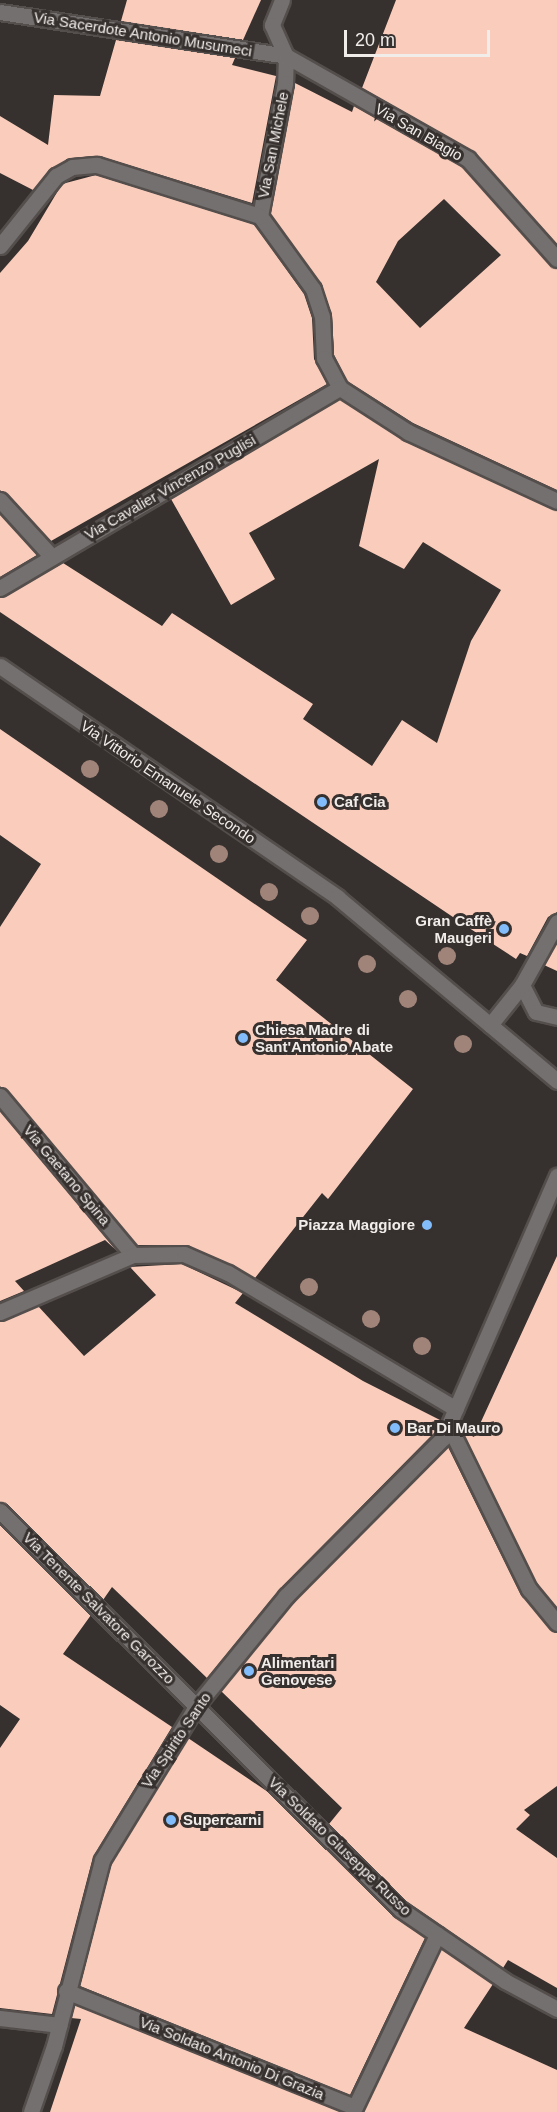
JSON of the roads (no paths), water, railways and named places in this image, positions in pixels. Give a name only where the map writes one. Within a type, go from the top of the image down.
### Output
[{"type":"street","points":[[282,0],[272,26],[286,56]]},
{"type":"street","name":"Via Sacerdote Antonio Musumeci","points":[[0,12],[286,56]]},
{"type":"street","name":"Via San Michele","points":[[286,56],[261,216],[313,289],[322,316],[324,358],[340,388],[408,432],[557,501]]},
{"type":"street","name":"Via San Biagio","points":[[286,56],[468,159],[557,259]]},
{"type":"street","points":[[0,246],[56,176],[72,167],[97,165],[261,216]]},
{"type":"street","name":"Via Cavalier Vincenzo Puglisi","points":[[0,588],[340,388]]},
{"type":"street","points":[[0,500],[52,557]]},
{"type":"street","name":"Via Vittorio Emanuele Secondo","points":[[0,666],[337,897],[557,1082]]},
{"type":"street","points":[[490,1025],[522,985],[557,922]]},
{"type":"street","points":[[522,985],[536,1012],[557,1017]]},
{"type":"street","name":"Via Gaetano Spina","points":[[0,1096],[134,1255]]},
{"type":"street","name":"Via Spirito Santo","points":[[31,2112],[60,2025],[66,1991],[102,1860],[197,1705],[286,1596],[446,1432],[557,1176]]},
{"type":"street","points":[[0,1312],[134,1255],[184,1254],[228,1273],[456,1409]]},
{"type":"street","points":[[446,1432],[529,1589],[557,1623]]},
{"type":"street","name":"Via Tenente Salvatore Garozzo","points":[[0,1511],[197,1705]]},
{"type":"street","name":"Via Soldato Giuseppe Russo","points":[[197,1705],[400,1909],[437,1935],[557,2009]]},
{"type":"street","name":"Via Soldato Antonio Di Grazia","points":[[66,1991],[355,2107],[437,1935]]},
{"type":"street","points":[[0,2018],[60,2025]]},
{"type":"place","name":"Caf Cia","points":[[322,802]]},
{"type":"place","name":"Gran Caffè Maugeri","points":[[504,929]]},
{"type":"place","name":"Chiesa Madre di Sant'Antonio Abate","points":[[243,1038]]},
{"type":"place","name":"Piazza Maggiore","points":[[427,1225]]},
{"type":"place","name":"Bar Di Mauro","points":[[395,1428]]},
{"type":"place","name":"Alimentari Genovese","points":[[249,1671]]},
{"type":"place","name":"Supercarni","points":[[171,1820]]}]
